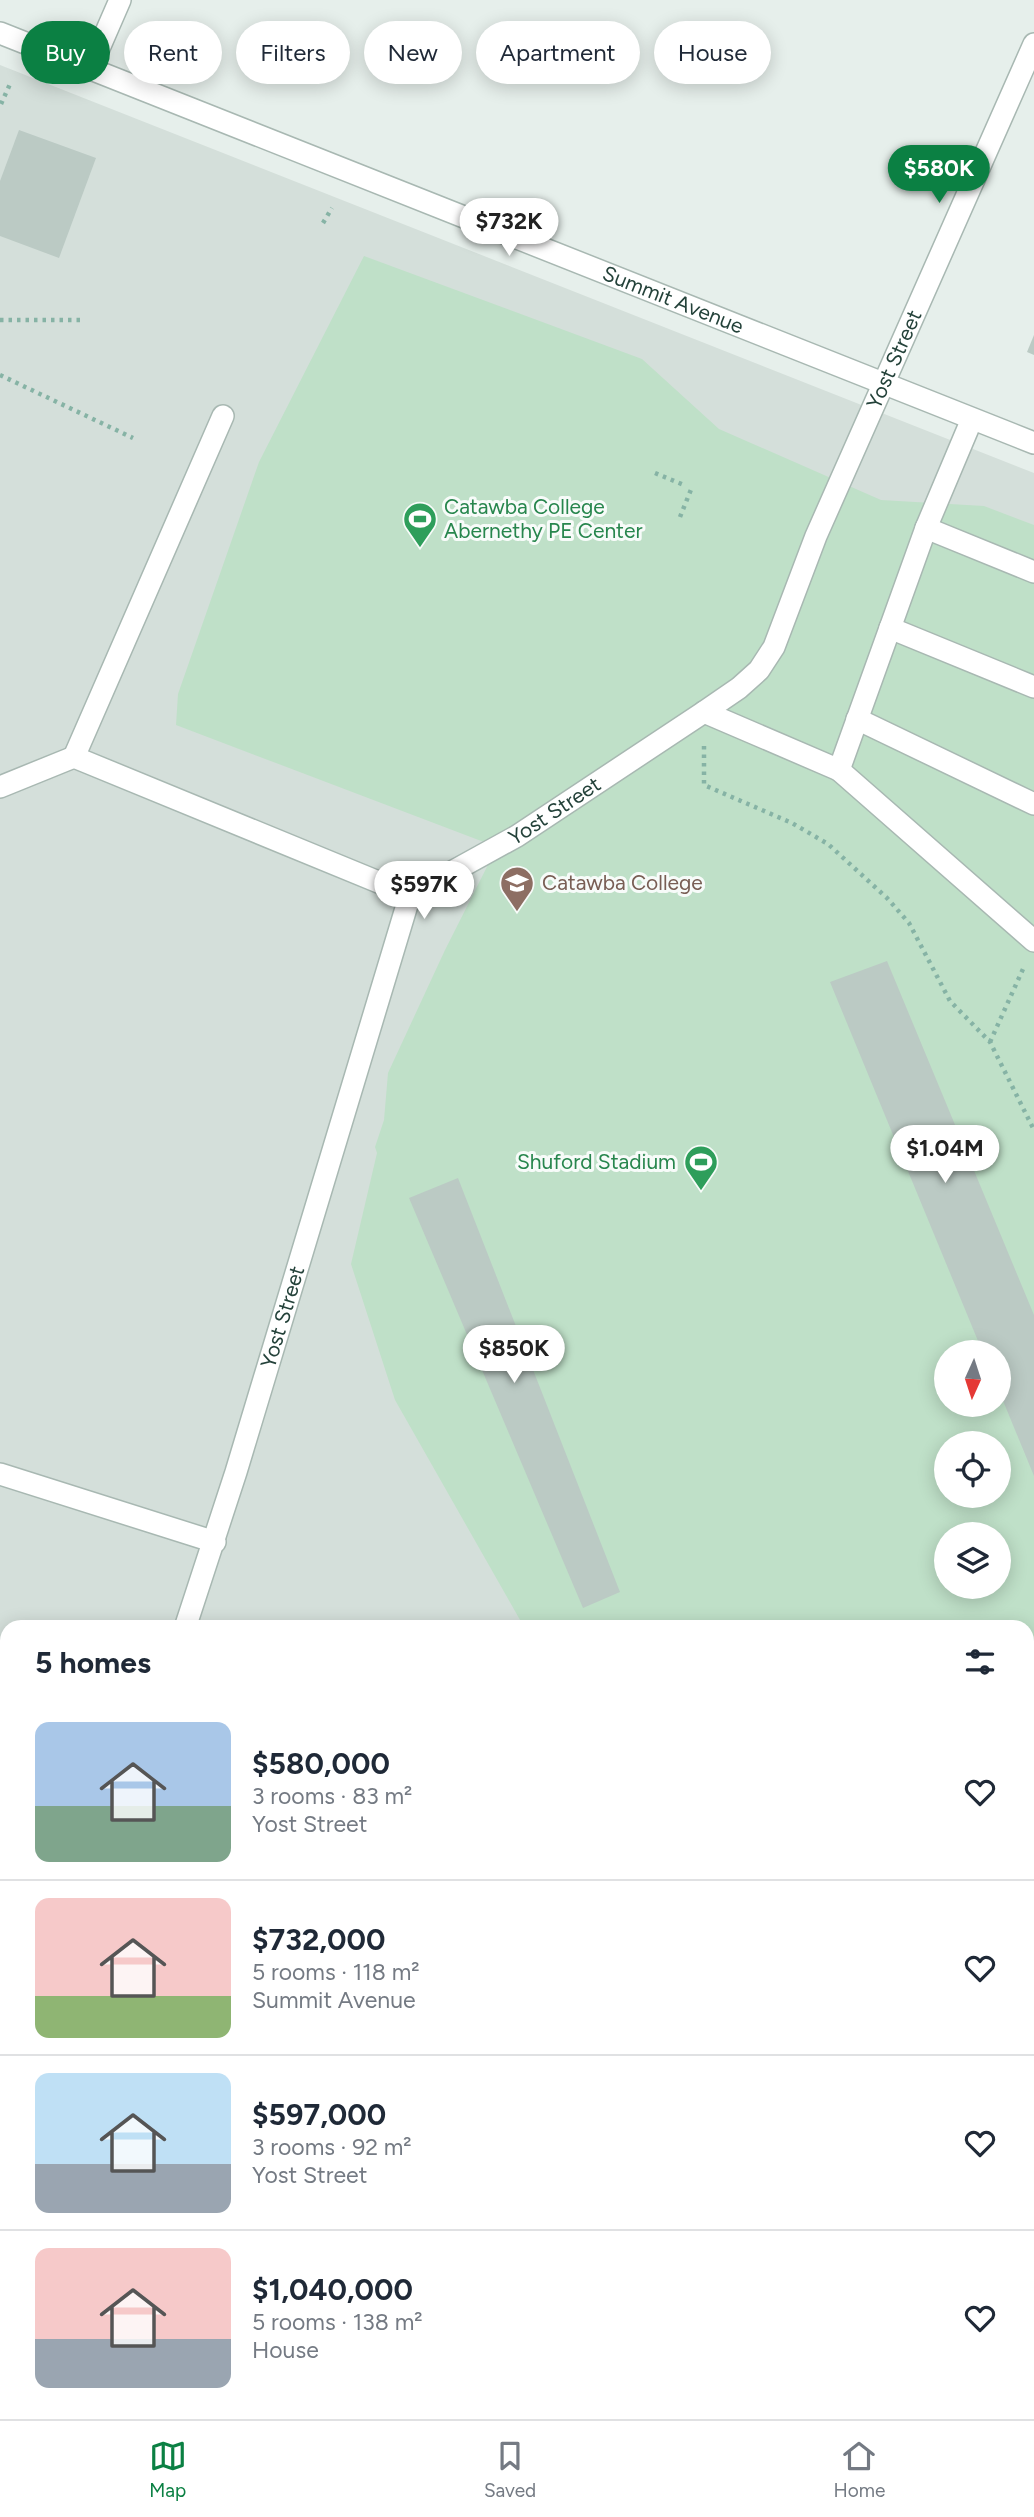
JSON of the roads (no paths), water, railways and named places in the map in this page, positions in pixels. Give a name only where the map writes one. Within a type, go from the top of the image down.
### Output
[{"type":"street","points":[[110,23],[120,0]]},
{"type":"street","name":"Summit Avenue","points":[[0,33],[21,41]]},
{"type":"street","name":"Yost Street","points":[[188,1620],[215,1542],[410,895],[517,836],[739,688],[759,670],[774,647],[816,536],[1034,44]]},
{"type":"street","name":"Summit Avenue","points":[[110,77],[1034,443]]},
{"type":"street","points":[[0,787],[74,757],[223,416]]},
{"type":"street","points":[[839,770],[926,528],[972,419]]},
{"type":"street","points":[[926,528],[1034,572]]},
{"type":"street","points":[[890,628],[1034,687]]},
{"type":"street","points":[[704,712],[839,770],[1031,949]]},
{"type":"street","points":[[857,719],[1034,804]]},
{"type":"street","points":[[74,757],[410,895]]},
{"type":"street","points":[[0,1474],[215,1542]]},
{"type":"place","name":"Catawba College Abernethy PE Center","points":[[420,549]]},
{"type":"place","name":"Catawba College","points":[[517,913]]},
{"type":"place","name":"Shuford Stadium","points":[[701,1192]]}]
